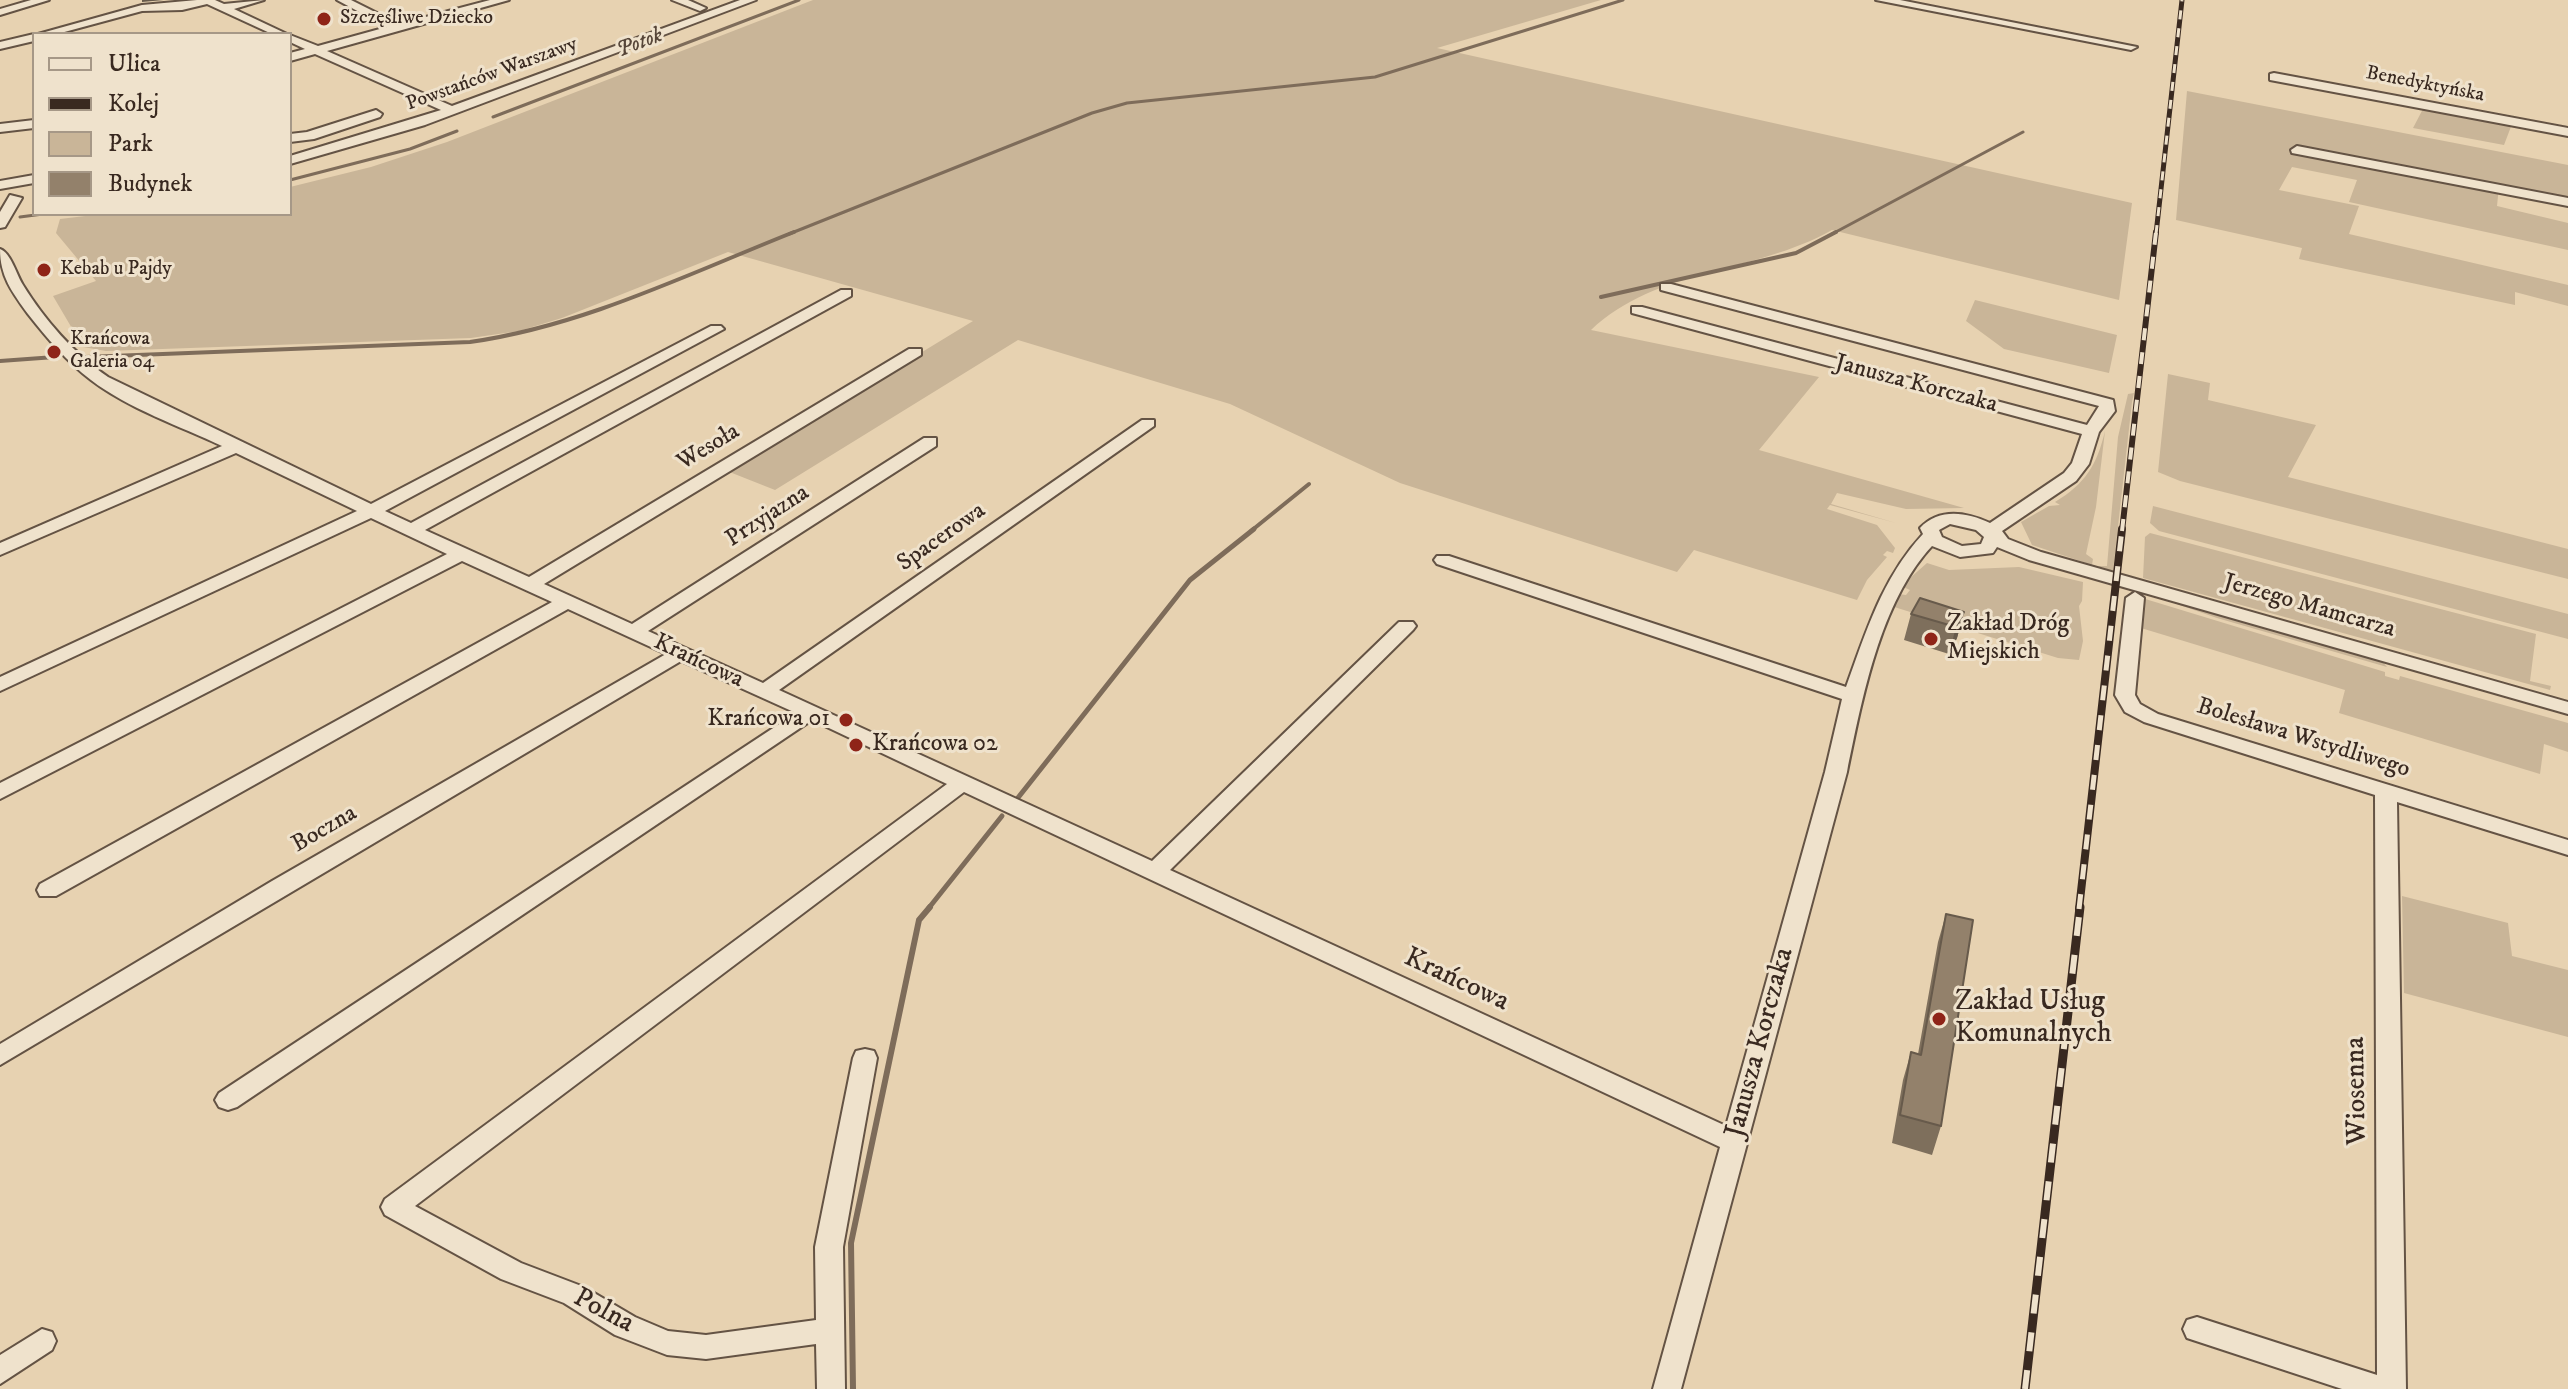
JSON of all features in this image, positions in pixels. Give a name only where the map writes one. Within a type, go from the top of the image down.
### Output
[{"type":"street","points":[[0,12],[43,0]]},
{"type":"street","points":[[52,32],[142,8],[182,7],[206,0],[276,32]]},
{"type":"street","points":[[222,8],[258,0]]},
{"type":"street","points":[[343,0],[397,28]]},
{"type":"street","points":[[292,56],[503,0]]},
{"type":"street","points":[[678,0],[700,8]]},
{"type":"street","points":[[619,49],[605,46],[722,0]]},
{"type":"street","name":"Powstańców Warszawy","points":[[292,159],[382,136],[750,0]]},
{"type":"street","points":[[1882,0],[2131,47]]},
{"type":"street","points":[[0,46],[32,38]]},
{"type":"street","points":[[292,39],[452,111]]},
{"type":"street","name":"Benedyktyńska","points":[[2274,77],[2568,132]]},
{"type":"street","points":[[292,138],[309,136],[376,114]]},
{"type":"street","points":[[0,128],[32,124]]},
{"type":"street","points":[[2297,150],[2568,202]]},
{"type":"street","points":[[0,185],[32,179]]},
{"type":"street","points":[[0,224],[7,198],[32,195]]},
{"type":"street","name":"Krańcowa","points":[[0,253],[11,277],[61,345],[98,378],[461,554],[811,712],[1735,1142]]},
{"type":"street","points":[[1666,287],[2107,403],[2107,411],[2091,431],[2080,464],[2070,477],[2022,508],[1988,541],[1969,521]]},
{"type":"street","points":[[411,530],[846,293]]},
{"type":"street","name":"Janusza Korczaka","points":[[1637,310],[2091,431]]},
{"type":"street","points":[[0,685],[371,511],[716,329]]},
{"type":"street","name":"Wesoła","points":[[529,585],[915,352]]},
{"type":"street","name":"Spacerowa","points":[[763,692],[1148,423]]},
{"type":"street","name":"Przyjazna","points":[[633,632],[930,442]]},
{"type":"street","points":[[0,550],[237,446]]},
{"type":"street","points":[[1952,550],[1931,536],[1929,528],[1941,520],[1969,521],[2022,508]]},
{"type":"street","name":"Janusza Korczaka","points":[[1667,1389],[1853,696],[1882,612],[1900,574],[1931,536]]},
{"type":"street","name":"Jerzego Mamcarza","points":[[1952,550],[1988,541],[2568,708]]},
{"type":"street","points":[[1900,574],[1952,550]]},
{"type":"street","points":[[0,792],[461,554]]},
{"type":"street","points":[[1443,560],[1853,696]]},
{"type":"street","name":"Bolesława Wstydliwego","points":[[2135,598],[2125,695],[2132,708],[2151,718],[2568,848]]},
{"type":"street","points":[[48,890],[566,602]]},
{"type":"street","points":[[1153,873],[1406,626]]},
{"type":"street","name":"Boczna","points":[[0,1056],[280,886],[679,654]]},
{"type":"street","points":[[228,1100],[811,712]]},
{"type":"street","name":"Polna","points":[[829,1330],[706,1347],[667,1343],[625,1326],[574,1295],[511,1271],[394,1207],[962,783]]},
{"type":"street","name":"Wiosenna","points":[[2386,791],[2392,1389]]},
{"type":"street","points":[[831,1389],[829,1247],[865,1058]]},
{"type":"street","points":[[2197,1329],[2381,1389]]},
{"type":"street","points":[[0,1371],[42,1341]]},
{"type":"green space","points":[[813,0],[1601,0],[1437,48],[2132,203],[2119,300],[1832,230],[1771,255],[1676,282],[1646,294],[1617,309],[1591,330],[1819,377],[1759,450],[1964,508],[1906,509],[1837,493],[1831,504],[1896,523],[1830,505],[1827,509],[1877,525],[1895,548],[1893,553],[1887,551],[1883,555],[1887,557],[1867,580],[1857,600],[1694,550],[1677,572],[1400,483],[1230,404],[1018,340],[775,490],[727,471],[973,321],[728,252],[562,318],[519,331],[471,338],[106,351],[83,347],[53,296],[96,281],[56,233],[60,219],[85,216],[292,216],[292,187],[371,167],[447,142]]},
{"type":"green space","points":[[2187,91],[2568,165],[2568,198],[2499,186],[2497,206],[2568,223],[2568,250],[2349,202],[2357,180],[2292,167],[2279,190],[2359,206],[2349,234],[2568,285],[2568,306],[2515,292],[2515,305],[2299,259],[2302,248],[2176,220]]},
{"type":"green space","points":[[2424,107],[2512,124],[2504,145],[2413,128]]},
{"type":"green space","points":[[1975,300],[2117,335],[2109,373],[2004,349],[1966,321]]},
{"type":"green space","points":[[2168,374],[2210,383],[2208,400],[2316,425],[2288,477],[2568,549],[2568,579],[2180,481],[2158,472]]},
{"type":"green space","points":[[2134,393],[2113,571],[2097,566],[2107,566],[2118,437],[2128,394]]},
{"type":"green space","points":[[2105,431],[2096,507],[2086,554],[2093,559],[2092,565],[2032,545],[2021,522],[2049,506],[2060,505],[2055,502],[2082,481],[2088,472]]},
{"type":"green space","points":[[2153,506],[2568,614],[2568,639],[2159,531],[2150,523]]},
{"type":"green space","points":[[2150,533],[2536,634],[2530,681],[2551,686],[2550,690],[2143,578],[2145,537]]},
{"type":"green space","points":[[1927,563],[1949,570],[2019,567],[2083,582],[2079,606],[2083,641],[2079,660],[2058,658],[1891,606],[1897,594],[1906,595],[1910,590],[1901,586]]},
{"type":"green space","points":[[2145,593],[2381,660],[2387,667],[2217,618]]},
{"type":"green space","points":[[2142,598],[2385,672],[2385,676],[2399,680],[2400,676],[2568,723],[2568,752],[2544,744],[2540,774],[2339,713],[2345,690],[2141,628],[2138,626]]},
{"type":"green space","points":[[2402,896],[2508,923],[2512,956],[2568,970],[2568,1037],[2404,993]]},
{"type":"building","points":[[1920,598],[1964,612],[1956,627],[1911,614]]},
{"type":"building","name":"Zakład Usług Komunalnych","points":[[1946,914],[1973,920],[1941,1126],[1900,1115],[1911,1052],[1921,1055]]},
{"type":"waterway","name":"Potok","points":[[493,117],[799,0]]},
{"type":"waterway","points":[[794,232],[1092,113],[1127,103],[1375,77],[1623,0]]},
{"type":"waterway","name":"Potok","points":[[292,179],[410,149],[457,131]]},
{"type":"waterway","points":[[1832,234],[2023,132]]},
{"type":"waterway","name":"Potok","points":[[20,217],[32,215]]},
{"type":"waterway","points":[[86,357],[470,342],[553,324],[594,311],[794,232]]},
{"type":"waterway","points":[[789,234],[794,232]]},
{"type":"waterway","points":[[1601,297],[1796,253],[1836,232]]},
{"type":"waterway","points":[[0,361],[55,357]]},
{"type":"waterway","points":[[1251,531],[1309,484]]},
{"type":"waterway","points":[[1017,799],[1190,580],[1254,529]]},
{"type":"waterway","points":[[928,909],[1002,816]]},
{"type":"waterway","points":[[853,1389],[851,1243],[919,920],[930,907]]},
{"type":"railway","points":[[2156,234],[2182,0]]},
{"type":"railway","points":[[2122,531],[2156,232]]},
{"type":"railway","points":[[2079,909],[2122,529]]},
{"type":"railway","points":[[2025,1389],[2080,907]]},
{"type":"place","name":"Szczęśliwe Dziecko","points":[[324,19]]},
{"type":"place","name":"Kebab u Pajdy","points":[[44,270]]},
{"type":"place","name":"Krańcowa Galeria 04","points":[[54,352]]},
{"type":"place","name":"Zakład Dróg Miejskich","points":[[1931,639]]},
{"type":"place","name":"Krańcowa 01","points":[[846,720]]},
{"type":"place","name":"Krańcowa 02","points":[[856,745]]},
{"type":"place","name":"Zakład Usług Komunalnych","points":[[1939,1019]]}]
